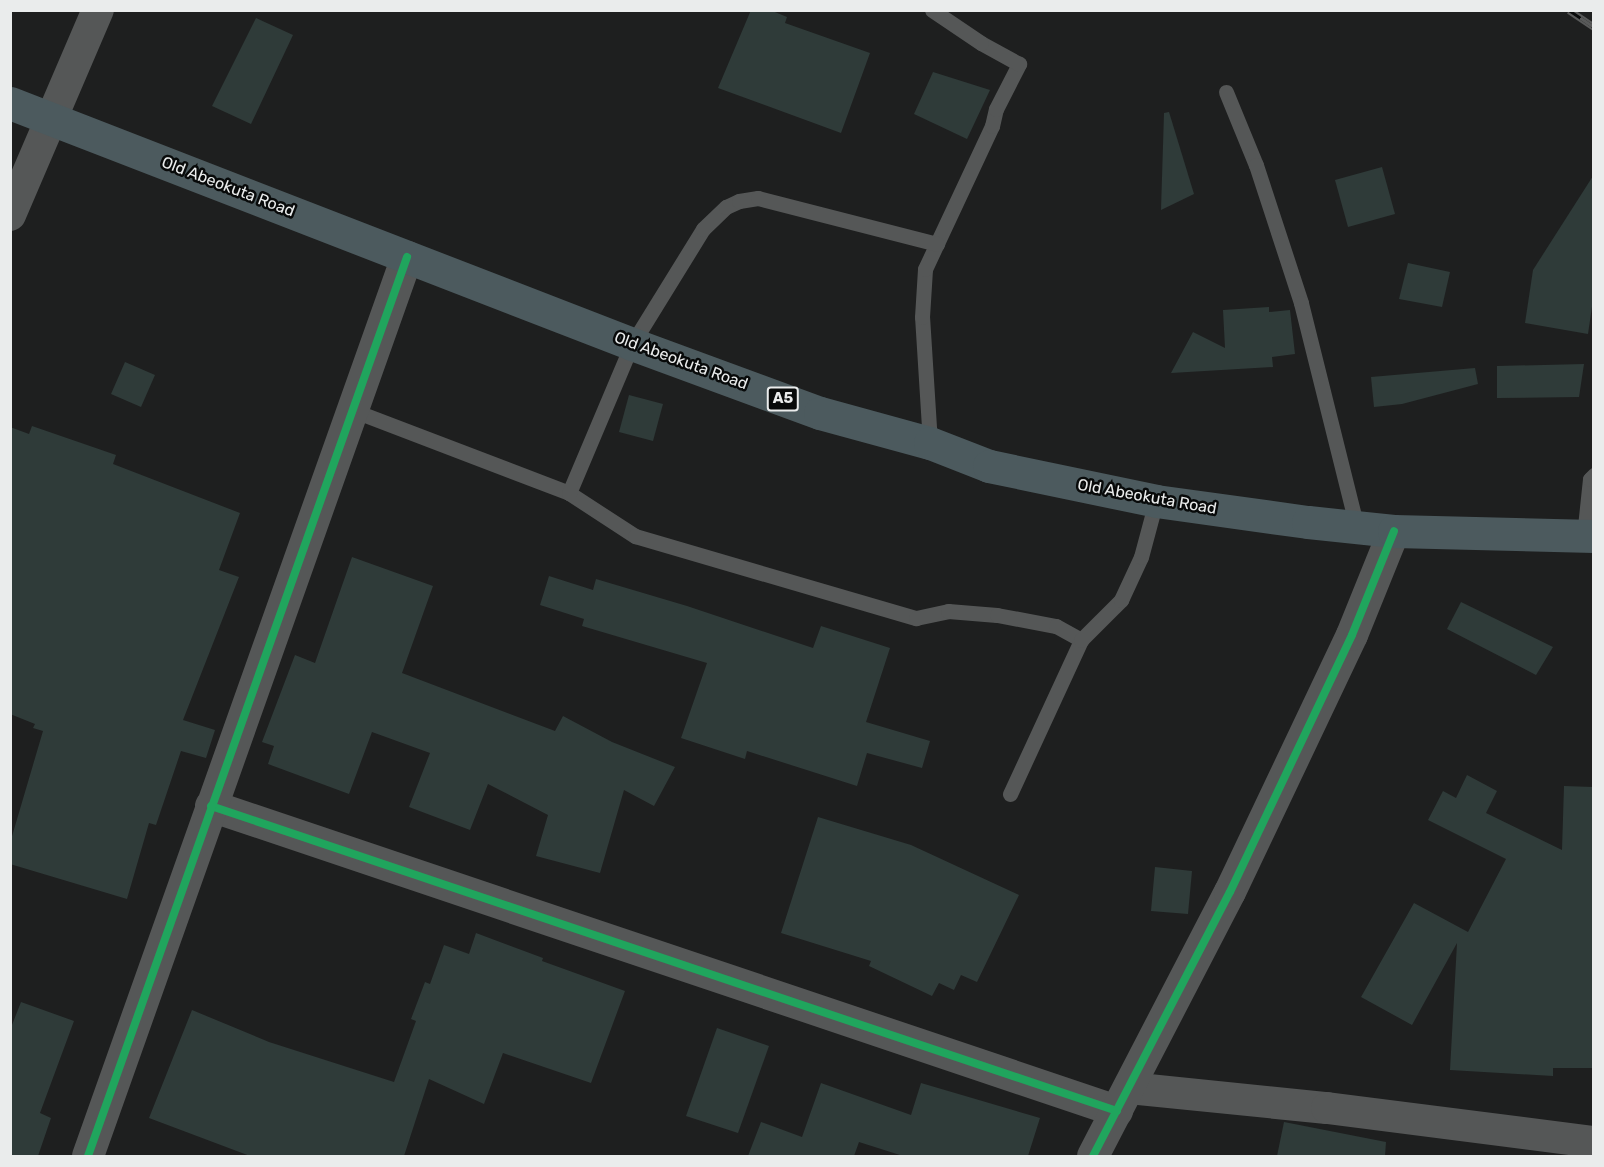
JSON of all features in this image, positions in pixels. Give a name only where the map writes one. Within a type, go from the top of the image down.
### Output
[{"type":"highway","name":"Old Abeokuta Road","points":[[10,103],[632,344],[820,413],[930,443],[989,466],[1156,501],[1357,527],[1394,531],[1589,536]]},
{"type":"street","points":[[10,215],[98,10]]},
{"type":"street","points":[[88,1156],[407,256]]},
{"type":"street","points":[[1093,1156],[1256,838],[1352,635],[1394,531]]},
{"type":"street","points":[[211,806],[1123,1100],[1327,1108],[1593,1142]]},
{"type":"lane","points":[[930,443],[922,290],[925,269],[992,126],[996,109],[1019,64],[981,43],[932,10]]},
{"type":"lane","points":[[1226,92],[1256,165],[1301,303],[1357,527]]},
{"type":"lane","points":[[568,493],[632,344],[703,229],[726,207],[739,201],[758,198],[937,244]]},
{"type":"lane","points":[[352,410],[568,493],[635,537],[916,618],[948,611],[997,615],[1056,626],[1081,640]]},
{"type":"lane","points":[[1589,536],[1590,479],[1593,475]]},
{"type":"lane","points":[[1010,794],[1081,640],[1121,600],[1141,557],[1156,501]]},
{"type":"building","points":[[751,10],[770,10],[787,17],[785,23],[870,53],[841,133],[718,88]]},
{"type":"building","points":[[256,18],[293,35],[251,124],[212,106]]},
{"type":"building","points":[[933,72],[990,90],[967,139],[914,114]]},
{"type":"building","points":[[1169,112],[1194,194],[1161,210],[1164,113]]},
{"type":"building","points":[[1382,167],[1395,214],[1348,227],[1335,180]]},
{"type":"building","points":[[1593,176],[1593,300],[1588,334],[1525,323],[1533,270]]},
{"type":"building","points":[[1408,263],[1450,272],[1442,307],[1399,299]]},
{"type":"building","points":[[1269,307],[1269,312],[1290,310],[1295,354],[1272,357],[1273,367],[1171,373],[1193,332],[1225,348],[1223,310]]},
{"type":"building","points":[[125,362],[155,375],[141,407],[111,394]]},
{"type":"building","points":[[1584,364],[1579,397],[1497,398],[1497,366]]},
{"type":"building","points":[[1475,368],[1478,384],[1402,404],[1374,407],[1371,377]]},
{"type":"building","points":[[629,395],[663,404],[653,441],[619,432]]},
{"type":"building","points":[[32,426],[116,455],[113,464],[240,513],[219,570],[239,577],[183,720],[215,730],[206,758],[181,751],[156,825],[149,823],[127,899],[10,864],[10,843],[43,731],[33,728],[35,724],[10,714],[10,427],[29,434]]},
{"type":"building","points":[[352,557],[433,586],[402,673],[555,731],[563,716],[612,742],[675,767],[654,806],[624,790],[600,873],[536,856],[548,815],[488,784],[470,830],[409,807],[430,753],[372,732],[349,794],[268,764],[274,746],[262,742],[295,655],[315,663]]},
{"type":"building","points":[[549,576],[593,590],[596,579],[687,606],[813,648],[821,626],[890,648],[866,722],[930,741],[922,768],[867,753],[857,786],[747,751],[745,759],[681,738],[707,663],[582,626],[584,619],[540,605]]},
{"type":"building","points":[[1461,602],[1553,647],[1536,675],[1447,629]]},
{"type":"building","points":[[1467,775],[1497,791],[1486,813],[1562,850],[1564,786],[1593,787],[1593,1068],[1553,1068],[1553,1076],[1450,1070],[1457,943],[1412,1025],[1361,997],[1414,903],[1468,932],[1506,859],[1428,820],[1443,791],[1456,798]]},
{"type":"building","points":[[818,817],[911,845],[1019,895],[977,982],[961,975],[954,990],[939,983],[932,996],[869,966],[871,961],[781,933]]},
{"type":"building","points":[[1155,867],[1192,871],[1188,914],[1151,911]]},
{"type":"building","points":[[476,933],[543,958],[542,961],[625,991],[591,1083],[503,1053],[484,1104],[429,1079],[404,1156],[250,1156],[149,1118],[192,1010],[269,1042],[394,1082],[416,1021],[411,1019],[425,982],[430,984],[444,945],[469,954]]},
{"type":"building","points":[[21,1002],[74,1021],[40,1113],[51,1118],[38,1156],[10,1156],[10,1030]]},
{"type":"building","points":[[717,1028],[769,1046],[738,1133],[686,1116]]},
{"type":"building","points":[[821,1083],[911,1115],[921,1083],[1040,1118],[1028,1156],[903,1156],[859,1142],[854,1156],[748,1156],[761,1122],[802,1137]]},
{"type":"building","points":[[1284,1122],[1386,1142],[1385,1156],[1277,1156]]},
{"type":"railway","points":[[1569,10],[1594,27]]},
{"type":"cycle path","points":[[88,1156],[407,257]]},
{"type":"cycle path","points":[[1093,1156],[1230,892],[1352,635],[1394,531]]},
{"type":"cycle path","points":[[211,806],[1117,1111]]}]
